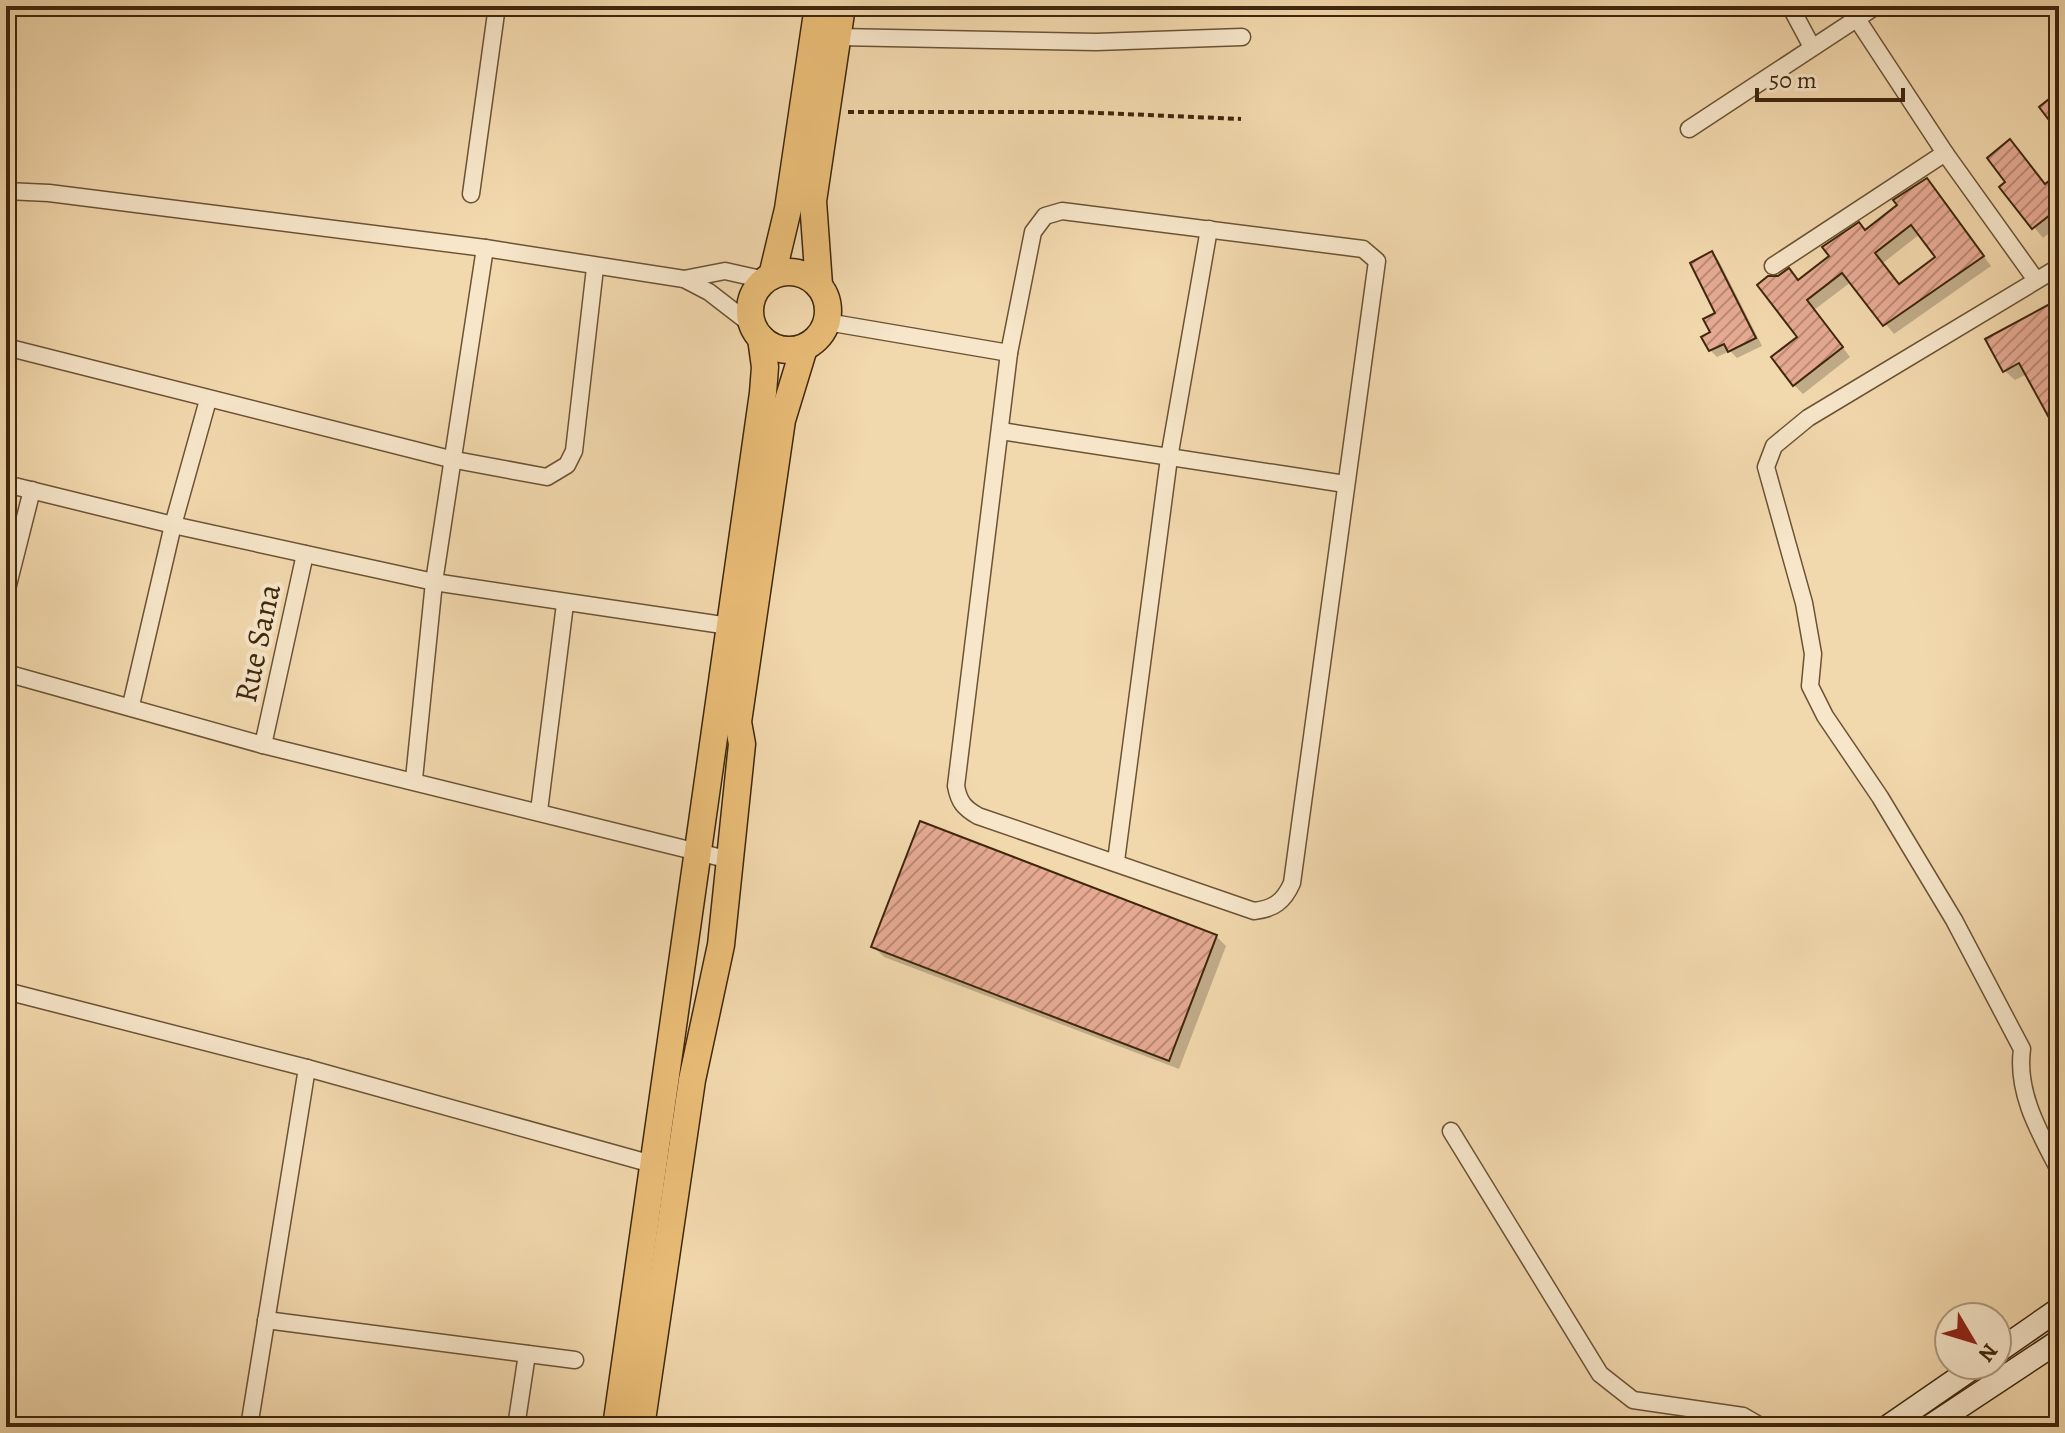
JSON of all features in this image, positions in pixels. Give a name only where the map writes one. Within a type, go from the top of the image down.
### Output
[{"type":"main road","points":[[616,1427],[765,380],[751,301],[768,278],[788,209],[818,6]]},
{"type":"main road","points":[[757,332],[785,350],[804,348],[818,338],[827,322],[828,303],[819,285],[813,201],[842,6]]},
{"type":"main road","points":[[768,278],[797,272],[819,285]]},
{"type":"main road","points":[[641,1427],[692,1080],[718,968],[742,744],[738,722],[782,420],[804,348]]},
{"type":"street","points":[[471,194],[497,6]]},
{"type":"street","points":[[1790,6],[1812,47]]},
{"type":"street","points":[[1689,129],[1876,6]]},
{"type":"street","points":[[1857,19],[1945,153],[2036,280]]},
{"type":"street","points":[[838,37],[1096,42],[1242,37]]},
{"type":"street","points":[[1773,266],[1945,153]]},
{"type":"street","points":[[6,191],[485,248],[595,268],[684,279],[725,271],[768,278]]},
{"type":"street","points":[[1062,211],[1363,249],[1377,261],[1295,858],[1287,894],[1269,910],[1254,911],[978,816],[966,809],[958,796],[956,786],[1009,353],[1033,232],[1045,216],[1062,211]]},
{"type":"street","points":[[1116,861],[1169,458],[1209,229]]},
{"type":"street","points":[[414,779],[450,459],[485,248]]},
{"type":"street","points":[[2059,267],[1808,418],[1774,446],[1766,467],[1804,603],[1813,654],[1810,686],[1825,716],[1880,797],[1954,920],[2022,1049],[2019,1071],[2034,1121],[2059,1170]]},
{"type":"street","points":[[6,347],[450,459],[531,477],[547,477],[567,465],[574,451],[595,268]]},
{"type":"street","points":[[684,279],[732,308],[757,332]]},
{"type":"street","points":[[827,322],[1009,353]]},
{"type":"street","points":[[131,705],[173,525],[208,400]]},
{"type":"street","points":[[1001,431],[1345,484]]},
{"type":"street","points":[[6,484],[173,525],[434,582],[565,604],[729,626]]},
{"type":"street","points":[[6,593],[32,490]]},
{"type":"street","name":"Rue Sana","points":[[263,745],[305,554]]},
{"type":"street","points":[[539,811],[565,604]]},
{"type":"street","points":[[6,673],[131,705],[263,745],[414,779],[730,860]]},
{"type":"street","points":[[6,991],[307,1068],[652,1164]]},
{"type":"street","points":[[249,1427],[307,1068]]},
{"type":"street","points":[[1451,1131],[1607,1381],[1641,1402],[1705,1408],[1743,1416],[1762,1427]]},
{"type":"street","points":[[2013,1341],[2059,1309]]},
{"type":"street","points":[[266,1320],[575,1360]]},
{"type":"street","points":[[2017,1338],[2030,1360]]},
{"type":"street","points":[[1929,1427],[2059,1341]]},
{"type":"street","points":[[516,1427],[527,1354]]},
{"type":"street","points":[[1887,1427],[1954,1381]]},
{"type":"path","points":[[826,112],[1077,112],[1241,119]]},
{"type":"building","points":[[2059,91],[2059,133],[2039,107]]},
{"type":"building","points":[[2010,139],[2045,184],[2059,173],[2059,208],[2032,229],[1999,187],[2005,182],[1987,158]]},
{"type":"building","points":[[1927,178],[1984,256],[1883,326],[1842,273],[1807,300],[1843,347],[1793,386],[1771,357],[1797,337],[1757,285],[1768,276],[1778,276],[1789,268],[1798,280],[1829,256],[1822,247],[1859,222],[1865,230],[1897,205],[1893,200]],"holes":[[[1911,225],[1935,257],[1899,284],[1875,253]]]},
{"type":"building","points":[[1712,251],[1756,338],[1728,352],[1724,344],[1709,351],[1701,337],[1710,332],[1703,319],[1715,313],[1690,263]]},
{"type":"building","points":[[2059,299],[2059,436],[2019,363],[2003,372],[1985,339]]},
{"type":"building","points":[[920,821],[1217,935],[1169,1061],[871,947]]}]
